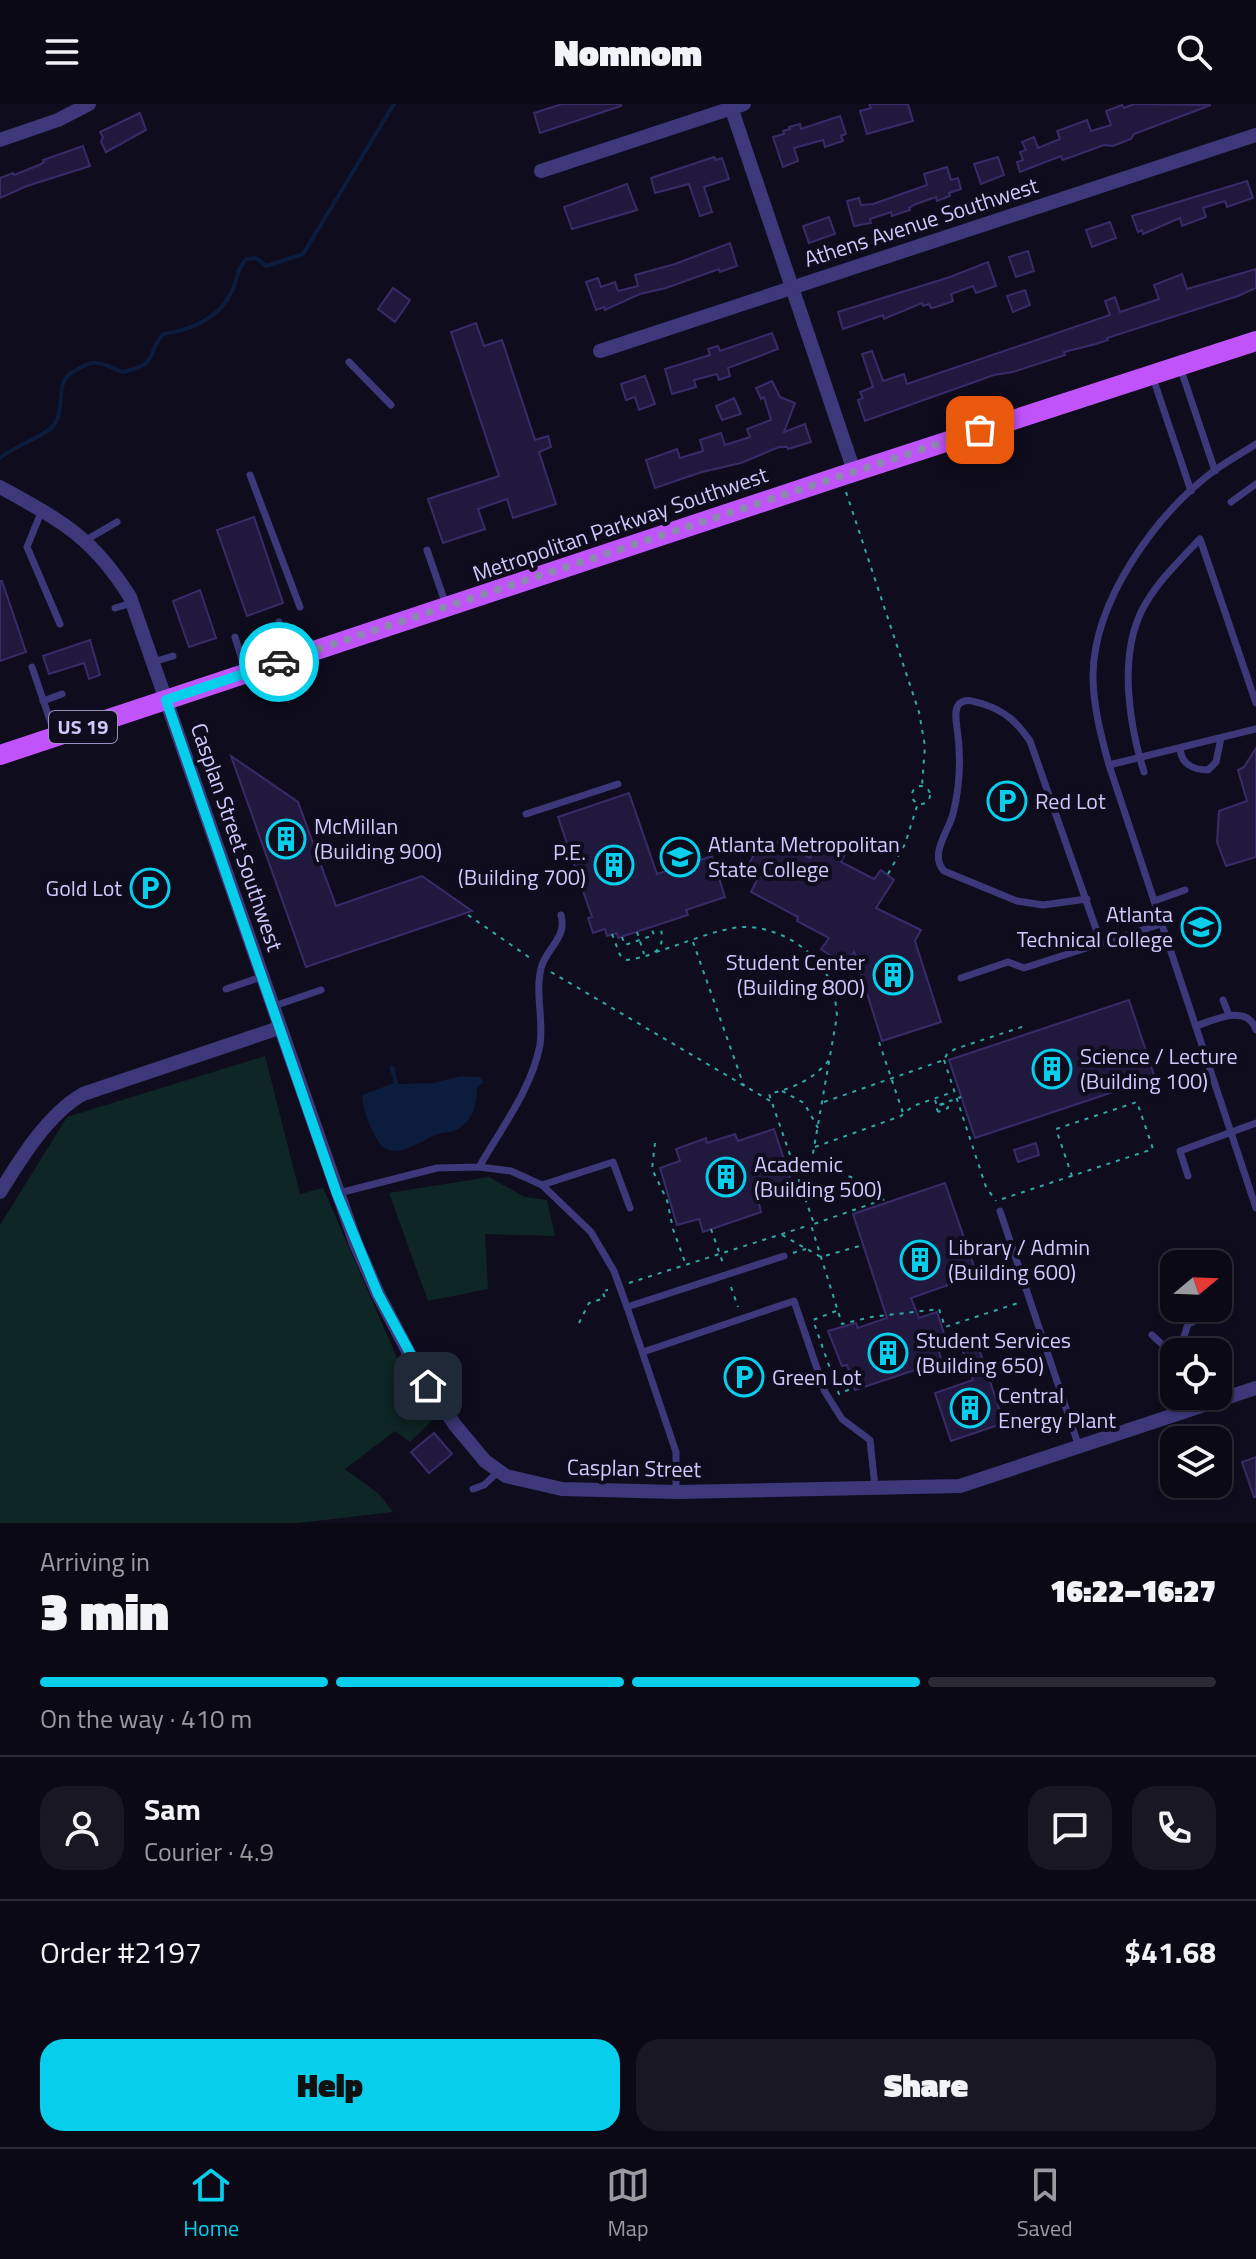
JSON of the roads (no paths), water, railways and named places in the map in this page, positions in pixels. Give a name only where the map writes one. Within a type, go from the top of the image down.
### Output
[{"type":"main road","name":"Metropolitan Parkway Southwest","points":[[0,755],[847,473],[1256,341]]},
{"type":"street","points":[[0,140],[58,120],[89,104]]},
{"type":"street","points":[[541,171],[735,105],[847,473]]},
{"type":"street","name":"Athens Avenue Southwest","points":[[600,351],[1256,135]]},
{"type":"street","name":"Casplan Street Southwest","points":[[0,487],[42,510],[86,540],[111,566],[132,603],[279,1028]]},
{"type":"street","points":[[0,1192],[36,1140],[72,1100],[279,1028]]},
{"type":"street","name":"Casplan Street","points":[[279,1028],[337,1194],[378,1294],[419,1372],[455,1425],[498,1472],[562,1489],[676,1492],[960,1486],[1079,1447],[1171,1410]]},
{"type":"street","name":"Casplan Street","points":[[1232,1393],[1256,1388]]},
{"type":"lane","points":[[349,362],[391,405]]},
{"type":"lane","points":[[1180,367],[1215,471]]},
{"type":"lane","points":[[1152,376],[1191,491]]},
{"type":"lane","points":[[1256,444],[1191,491],[1128,567],[1100,628],[1093,674],[1094,700],[1109,765],[1256,1208]]},
{"type":"lane","points":[[250,475],[300,607]]},
{"type":"lane","points":[[1231,502],[1256,484]]},
{"type":"lane","points":[[42,510],[27,547],[60,624]]},
{"type":"lane","points":[[86,540],[117,522]]},
{"type":"lane","points":[[1144,772],[1131,723],[1128,664],[1141,613],[1165,575],[1200,539],[1256,703]]},
{"type":"lane","points":[[427,550],[447,608]]},
{"type":"lane","points":[[115,608],[132,603]]},
{"type":"lane","points":[[279,622],[293,658]]},
{"type":"lane","points":[[235,637],[246,672]]},
{"type":"lane","points":[[153,662],[173,656]]},
{"type":"lane","points":[[32,667],[55,737]]},
{"type":"lane","points":[[43,701],[62,694]]},
{"type":"lane","points":[[1087,899],[1043,905],[1017,901],[944,871],[938,864],[937,856],[953,812],[961,754],[956,716],[957,706],[962,701],[970,700],[999,709],[1017,723],[1030,741],[1087,899],[1101,943]]},
{"type":"lane","points":[[1109,765],[1256,729]]},
{"type":"lane","points":[[1180,748],[1180,756],[1188,765],[1196,770],[1208,770],[1216,762],[1221,738]]},
{"type":"lane","points":[[526,814],[618,784]]},
{"type":"lane","points":[[1154,901],[1185,890]]},
{"type":"lane","points":[[479,1167],[536,1061],[540,1042],[542,966],[560,937],[561,915]]},
{"type":"lane","points":[[961,978],[1008,962],[1024,968],[1161,924]]},
{"type":"lane","points":[[226,989],[261,977]]},
{"type":"lane","points":[[272,1007],[321,990]]},
{"type":"lane","points":[[1223,1000],[1229,1015]]},
{"type":"lane","points":[[1196,1026],[1229,1015],[1243,1015],[1254,1023],[1256,1030]]},
{"type":"lane","points":[[1188,1176],[1180,1151],[1256,1123]]},
{"type":"lane","points":[[542,1185],[613,1162],[630,1208]]},
{"type":"lane","points":[[337,1194],[437,1168],[479,1167],[511,1171],[542,1185],[591,1232],[614,1271],[676,1452],[676,1492]]},
{"type":"lane","points":[[1000,1211],[1079,1447]]},
{"type":"lane","points":[[627,1307],[784,1256]]},
{"type":"lane","points":[[643,1352],[794,1301],[825,1392],[842,1419],[870,1440],[875,1489]]},
{"type":"lane","points":[[1152,1335],[1160,1342]]},
{"type":"lane","points":[[473,1489],[484,1485],[498,1472]]},
{"type":"water","points":[[394,1065],[398,1084],[433,1083],[461,1076],[480,1077],[483,1082],[477,1088],[470,1117],[456,1130],[436,1135],[406,1149],[398,1151],[384,1147],[370,1126],[362,1095],[394,1083],[389,1066]]},
{"type":"waterway","points":[[0,458],[54,425],[60,411],[64,381],[69,375],[92,363],[123,372],[143,365],[163,334],[203,322],[219,310],[231,293],[246,259],[256,258],[266,266],[303,254],[394,104]]},
{"type":"place","name":"Red Lot","points":[[1007,801]]},
{"type":"place","name":"McMillan (Building 900)","points":[[286,839]]},
{"type":"place","name":"Atlanta Metropolitan State College","points":[[680,857]]},
{"type":"place","name":"P.E. (Building 700)","points":[[614,865]]},
{"type":"place","name":"Gold Lot","points":[[150,888]]},
{"type":"place","name":"Atlanta Technical College","points":[[1201,927]]},
{"type":"place","name":"Student Center (Building 800)","points":[[893,975]]},
{"type":"place","name":"Science / Lecture (Building 100)","points":[[1052,1069]]},
{"type":"place","name":"Academic (Building 500)","points":[[726,1177]]},
{"type":"place","name":"Library / Admin (Building 600)","points":[[920,1260]]},
{"type":"place","name":"Student Services (Building 650)","points":[[888,1353]]},
{"type":"place","name":"Green Lot","points":[[744,1377]]},
{"type":"place","name":"Central Energy Plant","points":[[970,1408]]}]
